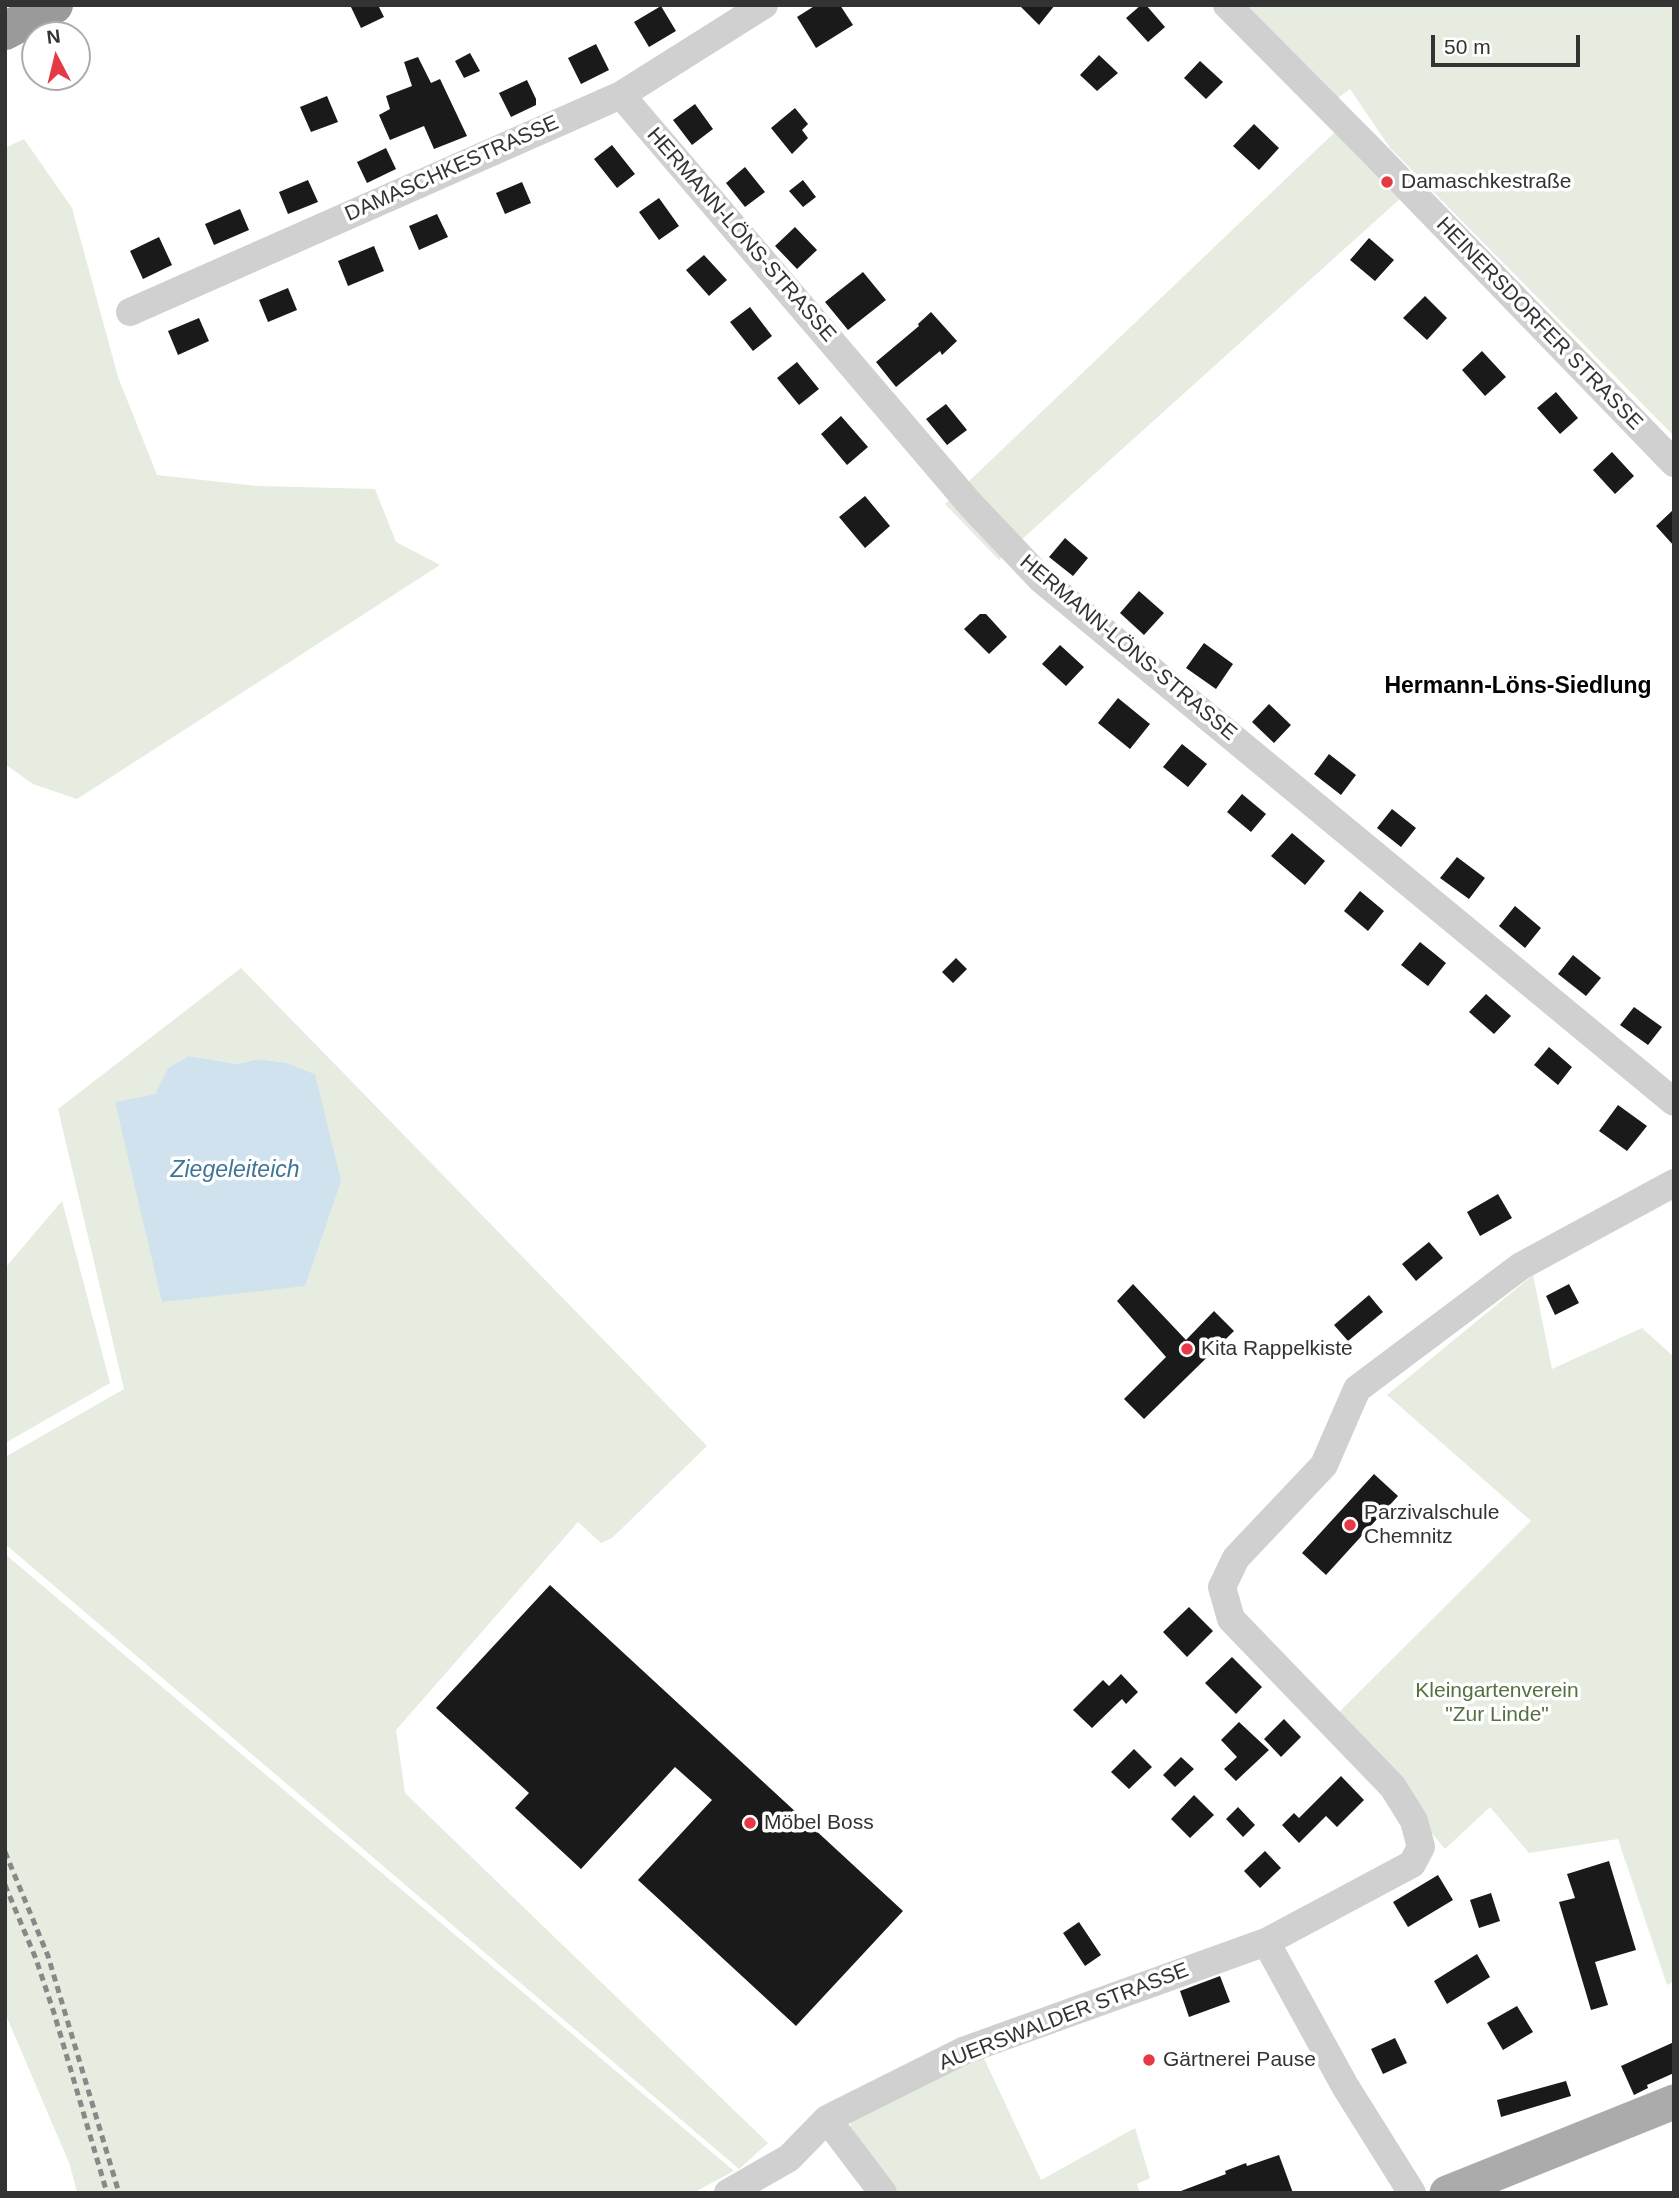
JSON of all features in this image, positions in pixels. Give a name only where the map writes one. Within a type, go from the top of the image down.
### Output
[{"type":"highway","points":[[5,31],[54,5]]},
{"type":"main road","points":[[1447,2193],[1674,2102]]},
{"type":"street","name":"DAMASCHKESTRASSE","points":[[130,312],[621,95],[764,5]]},
{"type":"street","name":"HEINERSDORFER STRASSE","points":[[1227,5],[1674,464]]},
{"type":"street","name":"HERMANN-LÖNS-STRASSE","points":[[621,95],[970,504],[1042,580],[1674,1102]]},
{"type":"street","name":"AUERSWALDER STRASSE","points":[[728,2193],[789,2158],[827,2119],[963,2051],[1266,1942],[1412,1864],[1422,1847],[1414,1821],[1393,1787],[1231,1619],[1222,1587],[1236,1558],[1324,1465],[1357,1389],[1521,1266],[1674,1183]]},
{"type":"street","points":[[1266,1942],[1345,2086],[1412,2193]]},
{"type":"street","points":[[827,2119],[883,2193]]},
{"type":"green space","points":[[1245,5],[1674,5],[1674,436],[1390,148],[1350,89],[1338,98]]},
{"type":"green space","points":[[1336,131],[1402,197],[999,560],[945,504]]},
{"type":"green space","points":[[24,139],[72,208],[118,377],[157,475],[257,486],[375,489],[396,542],[440,565],[77,799],[33,784],[5,764],[5,148]]},
{"type":"green space","points":[[241,968],[707,1446],[612,1538],[601,1543],[578,1522],[396,1730],[405,1793],[768,2143],[739,2169],[5,1544],[5,1457],[124,1389],[58,1109]],"holes":[[[189,1056],[237,1064],[259,1059],[287,1063],[315,1074],[116,1102],[155,1094],[168,1068]]]},
{"type":"green space","points":[[62,1201],[110,1383],[5,1443],[5,1268]]},
{"type":"green space","name":"Kleingartenverein \"Zur Linde\"","points":[[1533,1275],[1552,1369],[1642,1328],[1674,1357],[1674,1981],[1667,1985],[1618,1839],[1529,1853],[1490,1807],[1445,1849],[1393,1787],[1330,1721],[1531,1521],[1387,1395]]},
{"type":"green space","points":[[5,1554],[734,2171],[693,2193],[77,2193],[70,2165],[5,2013]]},
{"type":"green space","points":[[981,2052],[1041,2180],[1135,2128],[1150,2178],[1137,2184],[1140,2193],[898,2193],[850,2133],[851,2116]]},
{"type":"water","name":"Ziegeleiteich","points":[[189,1056],[237,1064],[259,1059],[287,1063],[315,1074],[341,1181],[305,1286],[162,1302],[115,1102],[155,1094],[168,1068]]},
{"type":"building","points":[[350,5],[378,5],[384,17],[361,28]]},
{"type":"building","points":[[816,5],[840,5],[853,25],[816,48],[797,17]]},
{"type":"building","points":[[1019,5],[1055,5],[1039,25]]},
{"type":"building","points":[[1141,5],[1146,5],[1165,27],[1148,42],[1126,18]]},
{"type":"building","points":[[661,6],[676,31],[649,47],[634,22]]},
{"type":"building","points":[[596,44],[609,70],[581,84],[568,58]]},
{"type":"building","points":[[470,53],[480,71],[464,78],[455,61]]},
{"type":"building","points":[[1099,55],[1118,73],[1097,91],[1080,75]]},
{"type":"building","points":[[418,57],[431,83],[440,79],[467,136],[434,149],[424,126],[390,140],[379,115],[390,109],[386,96],[412,86],[404,62]]},
{"type":"building","points":[[1200,61],[1223,82],[1206,99],[1184,78]]},
{"type":"building","points":[[527,80],[536,105],[511,117],[499,93]]},
{"type":"building","points":[[327,96],[338,122],[311,132],[300,107]]},
{"type":"building","points":[[695,104],[713,129],[692,145],[673,120]]},
{"type":"building","points":[[795,108],[808,124],[802,130],[808,138],[792,154],[771,128]]},
{"type":"building","points":[[1254,124],[1279,148],[1259,170],[1233,146]]},
{"type":"building","points":[[612,145],[635,174],[617,188],[594,159]]},
{"type":"building","points":[[386,148],[396,169],[367,183],[357,162]]},
{"type":"building","points":[[745,167],[765,192],[745,207],[726,183]]},
{"type":"building","points":[[308,180],[318,202],[288,214],[279,192]]},
{"type":"building","points":[[803,180],[816,197],[803,207],[789,191]]},
{"type":"building","points":[[522,182],[531,203],[505,214],[496,193]]},
{"type":"building","points":[[659,198],[679,226],[659,240],[639,212]]},
{"type":"building","points":[[240,209],[249,230],[214,245],[205,224]]},
{"type":"building","points":[[437,214],[448,237],[419,250],[409,226]]},
{"type":"building","points":[[795,227],[817,250],[797,269],[775,246]]},
{"type":"building","points":[[159,237],[172,265],[143,279],[130,251]]},
{"type":"building","points":[[1369,238],[1394,260],[1375,281],[1350,260]]},
{"type":"building","points":[[374,246],[384,271],[348,286],[338,261]]},
{"type":"building","points":[[704,255],[727,280],[709,296],[686,270]]},
{"type":"building","points":[[863,272],[886,300],[848,330],[825,302]]},
{"type":"building","points":[[288,288],[297,310],[268,322],[259,300]]},
{"type":"building","points":[[1425,296],[1447,318],[1427,340],[1403,318]]},
{"type":"building","points":[[750,307],[772,336],[753,351],[730,322]]},
{"type":"building","points":[[931,312],[957,341],[942,355],[940,351],[896,387],[876,362],[919,326]]},
{"type":"building","points":[[199,318],[209,341],[178,355],[168,331]]},
{"type":"building","points":[[1482,351],[1506,377],[1485,396],[1462,370]]},
{"type":"building","points":[[797,362],[819,389],[799,405],[777,378]]},
{"type":"building","points":[[1556,392],[1578,418],[1560,434],[1537,408]]},
{"type":"building","points":[[946,404],[967,430],[947,445],[926,419]]},
{"type":"building","points":[[841,416],[868,447],[847,465],[821,434]]},
{"type":"building","points":[[1612,452],[1634,476],[1615,494],[1593,470]]},
{"type":"building","points":[[865,496],[890,526],[865,548],[839,517]]},
{"type":"building","points":[[1674,509],[1674,546],[1656,526]]},
{"type":"building","points":[[1065,538],[1088,558],[1073,576],[1049,557]]},
{"type":"building","points":[[1139,591],[1164,613],[1144,635],[1120,613]]},
{"type":"building","points":[[980,614],[986,614],[1007,637],[989,654],[964,629]]},
{"type":"building","points":[[1204,643],[1233,664],[1216,689],[1186,668]]},
{"type":"building","points":[[1060,645],[1084,667],[1066,686],[1042,664]]},
{"type":"building","points":[[1118,698],[1150,724],[1130,749],[1098,723]]},
{"type":"building","points":[[1269,704],[1291,725],[1274,743],[1252,722]]},
{"type":"building","points":[[1182,744],[1207,764],[1188,787],[1163,767]]},
{"type":"building","points":[[1329,754],[1356,775],[1341,795],[1314,774]]},
{"type":"building","points":[[1242,794],[1266,814],[1251,832],[1227,812]]},
{"type":"building","points":[[1392,809],[1416,828],[1401,847],[1377,828]]},
{"type":"building","points":[[1292,833],[1325,861],[1305,885],[1271,856]]},
{"type":"building","points":[[1457,857],[1485,878],[1469,899],[1440,878]]},
{"type":"building","points":[[1360,891],[1384,911],[1368,931],[1344,911]]},
{"type":"building","points":[[1515,906],[1541,928],[1525,948],[1499,926]]},
{"type":"building","points":[[1420,942],[1446,963],[1428,986],[1401,965]]},
{"type":"building","points":[[1573,955],[1601,978],[1586,996],[1558,974]]},
{"type":"building","points":[[956,958],[967,969],[953,983],[942,972]]},
{"type":"building","points":[[1486,994],[1511,1016],[1494,1034],[1469,1012]]},
{"type":"building","points":[[1634,1007],[1662,1027],[1648,1045],[1620,1025]]},
{"type":"building","points":[[1549,1047],[1572,1067],[1558,1085],[1534,1065]]},
{"type":"building","points":[[1618,1105],[1647,1126],[1627,1151],[1599,1131]]},
{"type":"building","points":[[1498,1194],[1512,1218],[1480,1236],[1467,1212]]},
{"type":"building","points":[[1429,1242],[1443,1258],[1416,1281],[1402,1264]]},
{"type":"building","name":"Kita Rappelkiste","points":[[1133,1284],[1186,1340],[1214,1311],[1234,1331],[1144,1419],[1124,1399],[1166,1357],[1117,1301]]},
{"type":"building","points":[[1569,1284],[1579,1303],[1555,1315],[1546,1296]]},
{"type":"building","points":[[1369,1295],[1383,1312],[1348,1341],[1334,1325]]},
{"type":"building","name":"Parzivalschule Chemnitz","points":[[1374,1474],[1398,1496],[1326,1575],[1302,1553]]},
{"type":"building","name":"Möbel Boss","points":[[550,1585],[903,1911],[796,2026],[638,1880],[712,1800],[675,1767],[581,1869],[515,1808],[529,1793],[436,1708]]},
{"type":"building","points":[[1189,1607],[1213,1631],[1187,1657],[1163,1632]]},
{"type":"building","points":[[1232,1657],[1262,1687],[1236,1714],[1205,1683]]},
{"type":"building","points":[[1121,1674],[1138,1692],[1126,1704],[1122,1699],[1092,1728],[1073,1710],[1103,1680],[1109,1686]]},
{"type":"building","points":[[1284,1719],[1301,1737],[1281,1757],[1264,1739]]},
{"type":"building","points":[[1239,1722],[1269,1750],[1236,1781],[1224,1769],[1237,1757],[1221,1740]]},
{"type":"building","points":[[1134,1749],[1152,1767],[1129,1789],[1111,1772]]},
{"type":"building","points":[[1181,1757],[1194,1769],[1175,1787],[1163,1775]]},
{"type":"building","points":[[1341,1776],[1364,1800],[1337,1827],[1326,1816],[1299,1843],[1282,1825],[1294,1813],[1299,1818]]},
{"type":"building","points":[[1194,1795],[1214,1815],[1190,1838],[1171,1819]]},
{"type":"building","points":[[1238,1807],[1255,1825],[1243,1837],[1226,1819]]},
{"type":"building","points":[[1265,1851],[1281,1868],[1260,1888],[1244,1871]]},
{"type":"building","points":[[1609,1861],[1636,1950],[1595,1962],[1608,2005],[1591,2010],[1559,1902],[1575,1898],[1567,1874]]},
{"type":"building","points":[[1438,1875],[1453,1900],[1408,1927],[1393,1902]]},
{"type":"building","points":[[1491,1893],[1500,1921],[1479,1928],[1470,1900]]},
{"type":"building","points":[[1079,1922],[1101,1955],[1085,1966],[1063,1933]]},
{"type":"building","points":[[1477,1954],[1490,1977],[1447,2004],[1434,1981]]},
{"type":"building","points":[[1220,1976],[1230,2002],[1189,2017],[1180,1991]]},
{"type":"building","points":[[1517,2006],[1533,2032],[1503,2050],[1487,2023]]},
{"type":"building","points":[[1395,2038],[1407,2063],[1383,2074],[1371,2049]]},
{"type":"building","points":[[1674,2042],[1674,2073],[1647,2085],[1648,2088],[1634,2095],[1621,2066]]},
{"type":"building","points":[[1566,2081],[1571,2096],[1501,2117],[1497,2100]]},
{"type":"building","points":[[1279,2155],[1293,2193],[1181,2193],[1226,2174],[1225,2171]]},
{"type":"railway","points":[[5,1852],[48,1956],[119,2193]]},
{"type":"railway","points":[[5,1885],[36,1959],[54,2013],[107,2193]]},
{"type":"place","name":"Damaschkestraße","points":[[1387,182]]},
{"type":"place","name":"Kita Rappelkiste","points":[[1187,1349]]},
{"type":"place","name":"Parzivalschule Chemnitz","points":[[1350,1525]]},
{"type":"place","name":"Möbel Boss","points":[[750,1823]]},
{"type":"place","name":"Gärtnerei Pause","points":[[1149,2060]]},
{"type":"district","name":"Hermann-Löns-Siedlung","points":[[1518,687]]}]
